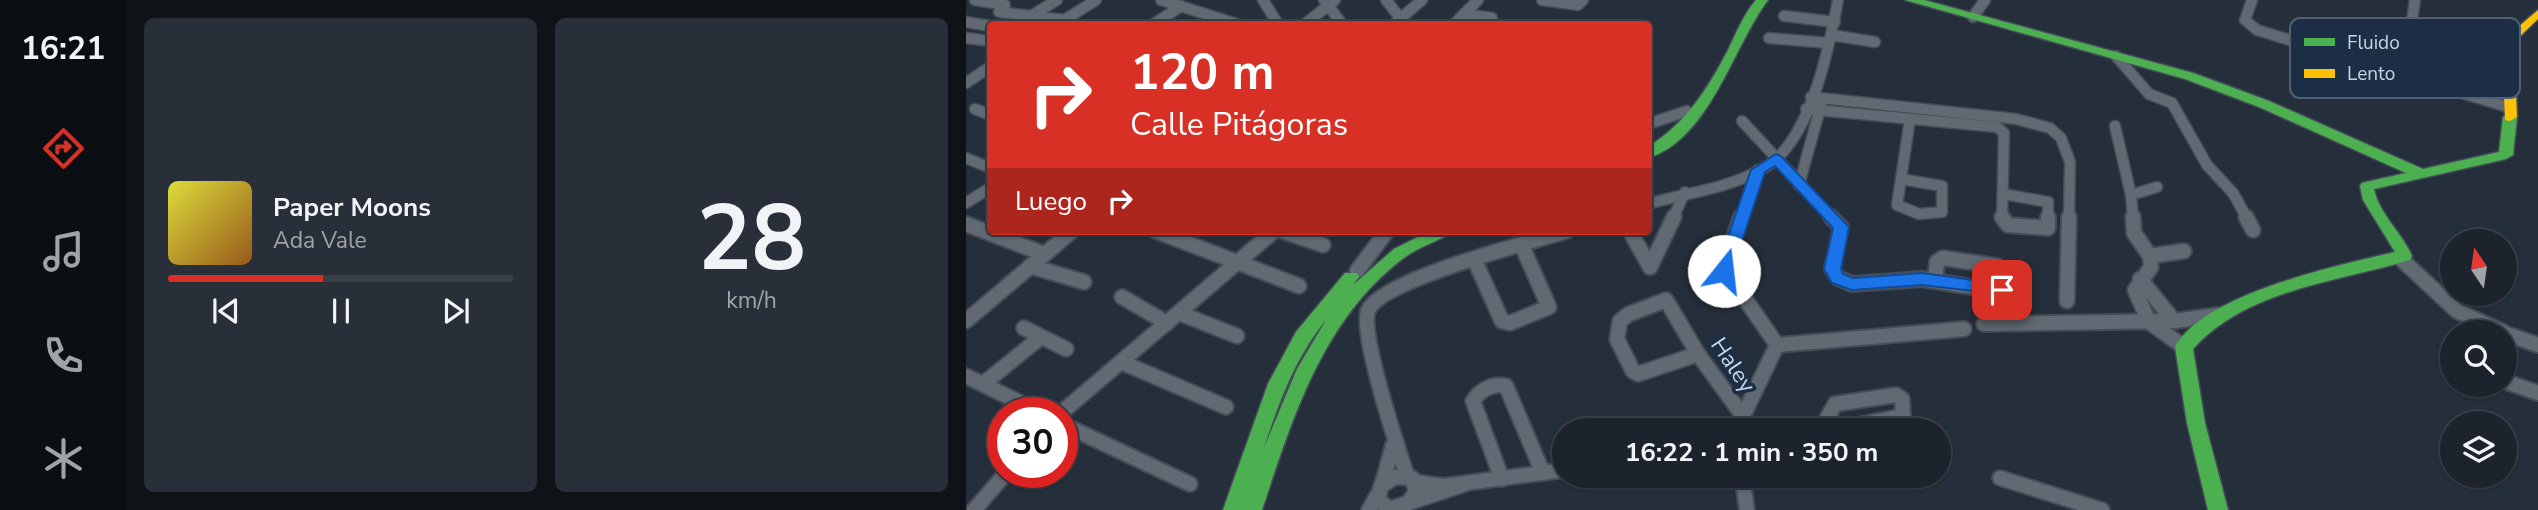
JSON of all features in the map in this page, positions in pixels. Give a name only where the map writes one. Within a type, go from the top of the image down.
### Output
[{"type":"street","points":[[975,0],[1056,21]]},
{"type":"street","points":[[1031,16],[1057,0]]},
{"type":"street","points":[[1063,21],[1096,0]]},
{"type":"street","points":[[1161,0],[1224,21]]},
{"type":"street","points":[[1263,0],[1276,21]]},
{"type":"street","points":[[1309,21],[1330,4],[1346,0]]},
{"type":"street","points":[[1385,0],[1396,21]]},
{"type":"street","points":[[1398,21],[1422,0]]},
{"type":"street","points":[[1457,21],[1478,0]]},
{"type":"street","points":[[1542,0],[1581,2]]},
{"type":"street","points":[[1652,141],[1666,132],[1687,111],[1757,0]]},
{"type":"street","points":[[1652,152],[1680,134],[1699,114],[1757,0]]},
{"type":"street","points":[[1798,185],[1838,0]]},
{"type":"street","points":[[1911,0],[2225,88],[2422,174]]},
{"type":"street","points":[[1973,17],[1985,0]]},
{"type":"street","points":[[2252,0],[2245,20],[2256,30],[2290,40]]},
{"type":"street","points":[[2412,18],[2415,0]]},
{"type":"street","points":[[1319,21],[1330,4]]},
{"type":"street","points":[[1330,4],[1340,21]]},
{"type":"street","points":[[1158,21],[1181,6]]},
{"type":"street","points":[[2520,30],[2538,13]]},
{"type":"street","points":[[1464,14],[1492,18]]},
{"type":"street","points":[[1784,16],[1835,22]]},
{"type":"street","points":[[966,22],[987,26]]},
{"type":"street","points":[[969,36],[987,40]]},
{"type":"street","points":[[1769,38],[1875,42]]},
{"type":"street","points":[[2116,56],[2121,65],[2134,73],[2149,94],[2172,103],[2207,165],[2233,193],[2253,230]]},
{"type":"street","points":[[966,83],[987,72]]},
{"type":"street","points":[[1652,203],[1758,170],[1776,159],[1797,131],[1806,109],[1817,98]]},
{"type":"street","points":[[1817,98],[1910,119],[2002,130],[2003,194],[2004,222],[2048,229],[2048,202],[2003,194]]},
{"type":"street","points":[[1817,98],[2016,119],[2033,122],[2056,133],[2067,148],[2070,162],[2067,302]]},
{"type":"street","points":[[2478,98],[2511,108]]},
{"type":"street","points":[[2218,510],[2196,423],[2184,346],[2193,333],[2221,315],[2323,275],[2396,260],[2404,253],[2400,242],[2365,191],[2367,186],[2506,155],[2511,98]]},
{"type":"street","points":[[1652,123],[1687,111]]},
{"type":"street","points":[[1901,179],[1938,184],[1944,188],[1940,214],[1899,208],[1897,205],[1910,119]]},
{"type":"street","points":[[1742,121],[1798,185],[1841,227],[1832,269],[1838,278],[1852,284],[1935,281],[2002,290],[2005,287],[2003,269],[1943,258],[1937,262],[1935,281]]},
{"type":"street","points":[[2115,126],[2131,195],[2134,233],[2150,256],[2151,267],[2140,279],[2135,297],[2150,322],[2184,346]]},
{"type":"street","points":[[966,158],[987,167]]},
{"type":"street","points":[[1758,170],[1723,267],[1777,345]]},
{"type":"street","points":[[2131,195],[2157,187]]},
{"type":"street","points":[[966,203],[987,190]]},
{"type":"street","points":[[1632,235],[1650,267],[1685,192]]},
{"type":"street","points":[[966,224],[987,232]]},
{"type":"street","points":[[995,235],[1044,254]]},
{"type":"street","points":[[966,321],[1067,235]]},
{"type":"street","points":[[1167,235],[1299,286]]},
{"type":"street","points":[[1078,399],[1269,235]]},
{"type":"street","points":[[1293,235],[1323,246]]},
{"type":"street","points":[[1233,510],[1274,389],[1302,337],[1384,235]]},
{"type":"street","points":[[1357,271],[1412,235]]},
{"type":"street","points":[[1252,510],[1288,404],[1308,358],[1337,313],[1365,280],[1390,261],[1436,235]]},
{"type":"street","points":[[1399,507],[1416,492],[1394,438],[1366,323],[1370,305],[1385,291],[1402,284],[1555,235]]},
{"type":"street","points":[[1475,261],[1502,321],[1510,323],[1549,307],[1522,246]]},
{"type":"street","points":[[2150,256],[2184,251]]},
{"type":"street","points":[[2396,260],[2451,315],[2461,320]]},
{"type":"street","points":[[1030,266],[1084,282]]},
{"type":"street","points":[[2140,279],[2174,321]]},
{"type":"street","points":[[1122,297],[1167,323]]},
{"type":"street","points":[[2435,298],[2472,320]]},
{"type":"street","name":"Haley","points":[[1699,354],[1645,373],[1633,371],[1617,340],[1620,321],[1629,314],[1666,300],[1739,418]]},
{"type":"street","points":[[1179,313],[1237,336]]},
{"type":"street","points":[[1984,324],[2150,322],[2221,315]]},
{"type":"street","points":[[1024,328],[1066,349]]},
{"type":"street","points":[[1777,345],[1964,329]]},
{"type":"street","points":[[983,384],[1041,337]]},
{"type":"street","points":[[2517,338],[2538,345]]},
{"type":"street","points":[[1746,418],[1777,345]]},
{"type":"street","points":[[2517,345],[2538,352]]},
{"type":"street","points":[[1121,362],[1226,407]]},
{"type":"street","points":[[966,376],[1009,397]]},
{"type":"street","points":[[1502,479],[1473,401],[1477,393],[1502,383],[1543,473]]},
{"type":"street","points":[[2517,386],[2538,393]]},
{"type":"street","points":[[1827,418],[1832,407],[1840,402],[1900,396],[1903,416],[1893,418]]},
{"type":"street","points":[[1078,432],[1190,484]]},
{"type":"street","points":[[1368,510],[1388,470],[1394,438]]},
{"type":"street","points":[[1465,484],[1399,507],[1380,504],[1380,490],[1395,477],[1443,486],[1552,472]]},
{"type":"street","points":[[2000,478],[2102,510]]},
{"type":"street","points":[[974,510],[993,488]]},
{"type":"street","points":[[1744,488],[1747,510]]},
{"type":"traffic: fast","points":[[1652,151],[1684,126],[1698,110],[1722,73],[1752,12],[1762,0]]},
{"type":"traffic: fast","points":[[1911,0],[2189,76],[2264,104],[2422,174]]},
{"type":"traffic: fast","points":[[2218,510],[2196,423],[2184,347],[2200,330],[2252,300],[2318,278],[2404,256],[2370,200],[2367,186],[2506,155],[2510,117]]},
{"type":"traffic: fast","points":[[1252,510],[1290,403],[1324,336],[1345,305],[1370,277],[1400,253],[1435,235]]},
{"type":"traffic: fast","points":[[1233,510],[1274,389],[1302,337],[1351,277]]},
{"type":"traffic: slow","points":[[2520,30],[2538,13]]},
{"type":"traffic: slow","points":[[2510,98],[2510,117]]},
{"type":"route","points":[[1724,271],[1724,263],[1758,170],[1776,159],[1841,227],[1832,269],[1833,274],[1844,282],[1852,284],[1922,279],[2002,290]]}]
